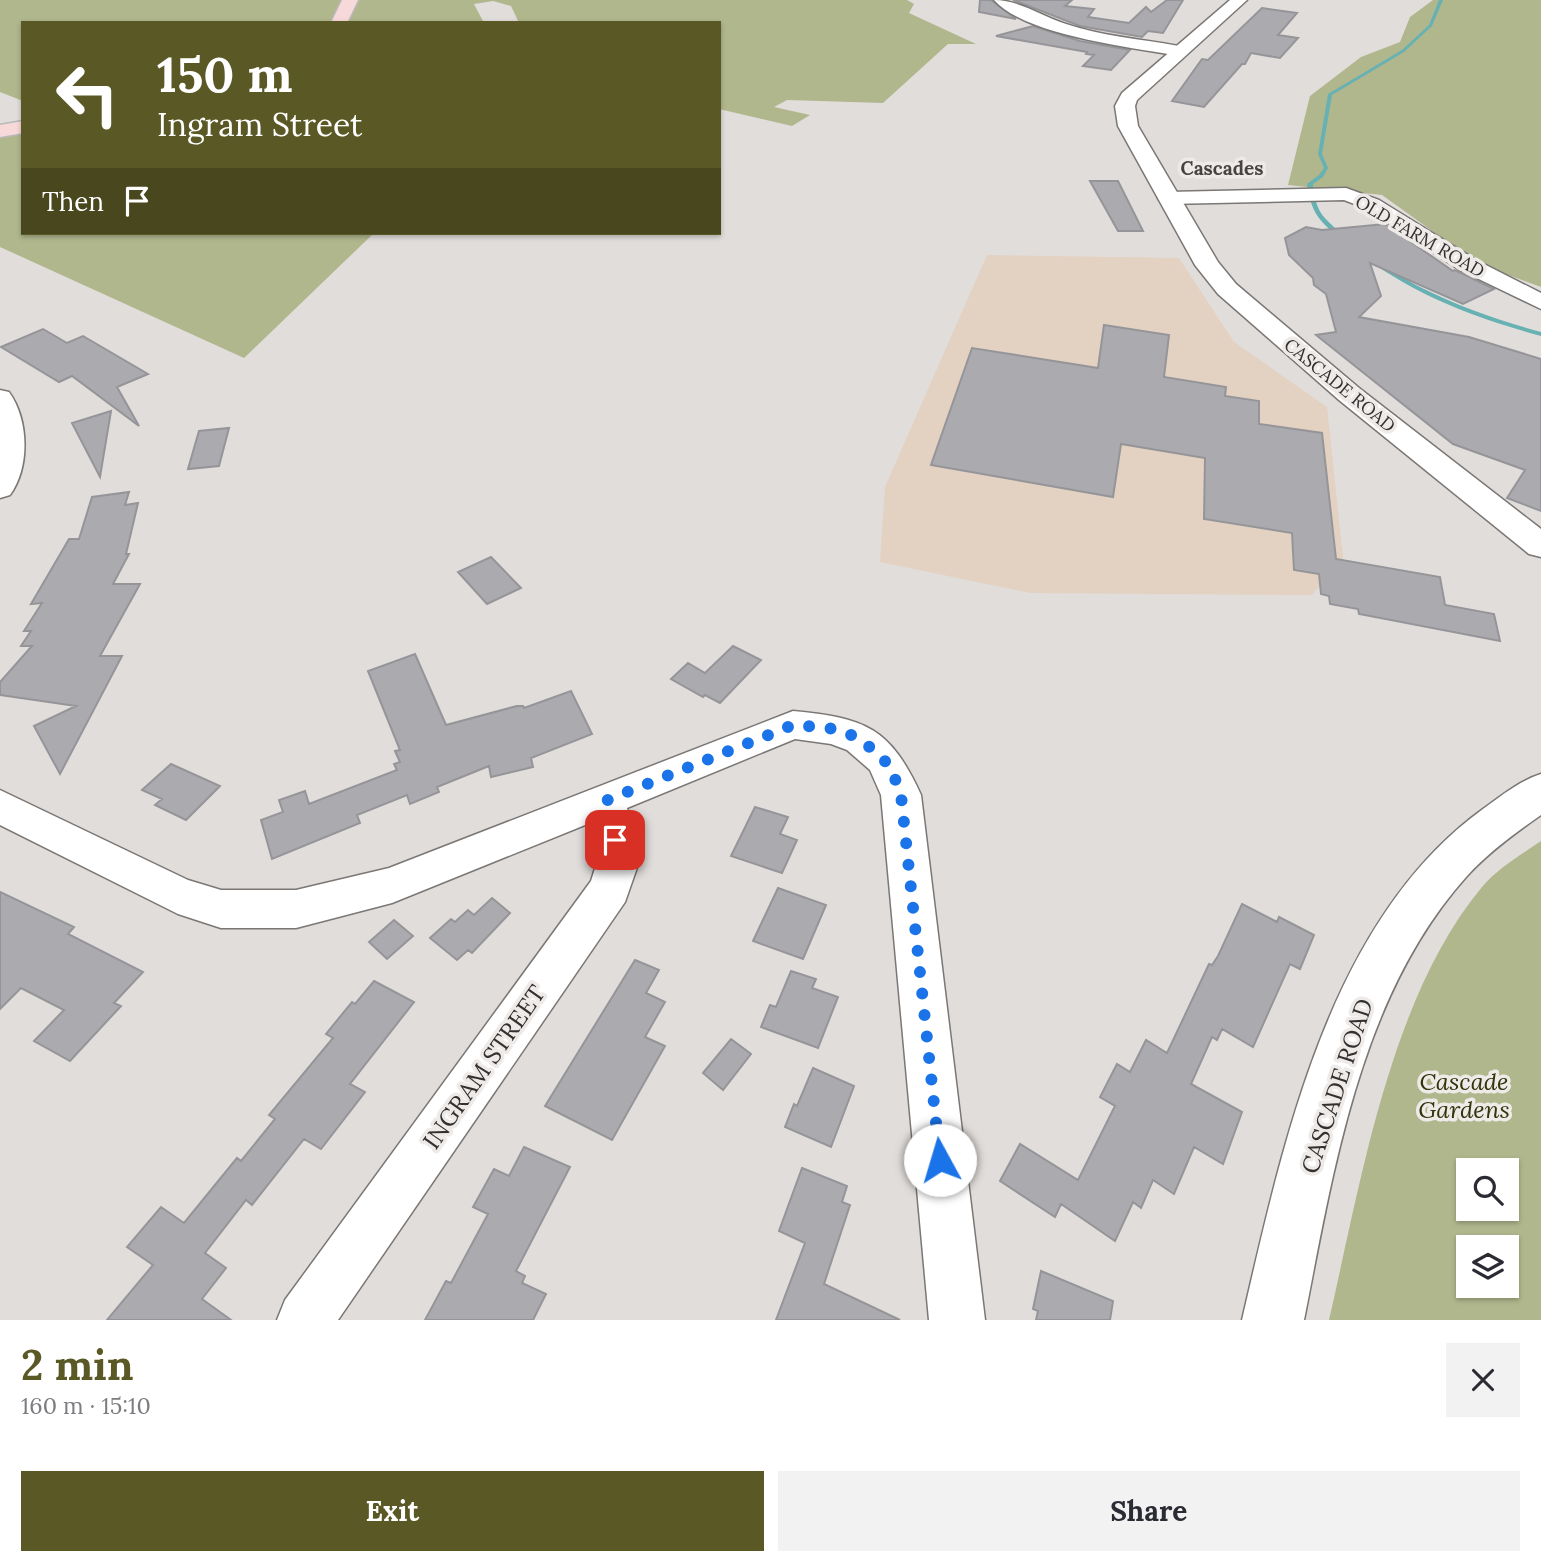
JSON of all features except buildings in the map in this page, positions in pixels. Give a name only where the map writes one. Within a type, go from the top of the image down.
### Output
[{"type":"main road","points":[[340,21],[351,0]]},
{"type":"main road","points":[[0,131],[21,127]]},
{"type":"street","points":[[1001,0],[1035,18],[1064,29],[1179,51],[1239,0]]},
{"type":"street","name":"CASCADE ROAD","points":[[1179,51],[1129,97],[1125,106],[1128,126],[1207,265],[1239,302],[1358,401],[1541,546]]},
{"type":"street","points":[[1346,194],[1360,176]]},
{"type":"street","name":"OLD FARM ROAD","points":[[1168,198],[1346,194],[1372,204],[1468,265],[1541,302]]},
{"type":"street","points":[[0,398],[11,421],[11,440],[0,489]]},
{"type":"street","points":[[0,806],[178,896],[221,909],[296,909],[392,885],[793,725],[829,728],[854,736],[878,753],[891,768],[901,795],[957,1320]]},
{"type":"street","name":"CASCADE ROAD","points":[[1273,1320],[1323,1116],[1346,1045],[1373,982],[1415,907],[1443,871],[1476,839],[1541,790]]},
{"type":"street","name":"INGRAM STREET","points":[[305,1320],[610,889],[620,859],[605,801]]},
{"type":"shaded area","points":[[987,255],[1179,258],[1234,342],[1327,407],[1343,558],[1312,595],[1030,593],[880,562],[885,487]]},
{"type":"green space","points":[[0,0],[907,0],[914,4],[909,13],[976,44],[948,44],[883,103],[787,100],[774,107],[810,115],[792,126],[721,109],[721,21],[518,21],[511,6],[493,1],[474,4],[483,21],[21,21],[21,100],[0,92]]},
{"type":"green space","points":[[1433,0],[1541,0],[1541,287],[1478,264],[1382,195],[1288,185],[1310,96],[1361,57],[1400,42],[1410,17]]},
{"type":"green space","points":[[21,127],[21,235],[372,235],[244,358],[0,247],[0,131]]},
{"type":"green space","name":"Cascade Gardens","points":[[1541,841],[1541,1320],[1329,1320],[1367,1151],[1402,1036],[1424,982],[1450,932],[1482,887],[1502,868]]},
{"type":"waterway","points":[[1340,235],[1318,214],[1310,184],[1321,176],[1326,168],[1320,154],[1330,94],[1403,51],[1431,25],[1441,0]]},
{"type":"waterway","points":[[1379,265],[1416,288],[1457,307],[1541,334]]},
{"type":"district","name":"Cascades","points":[[1222,168]]},
{"type":"route","points":[[615,840],[605,801],[793,725],[829,728],[854,736],[878,753],[891,768],[901,795],[940,1160]]}]
